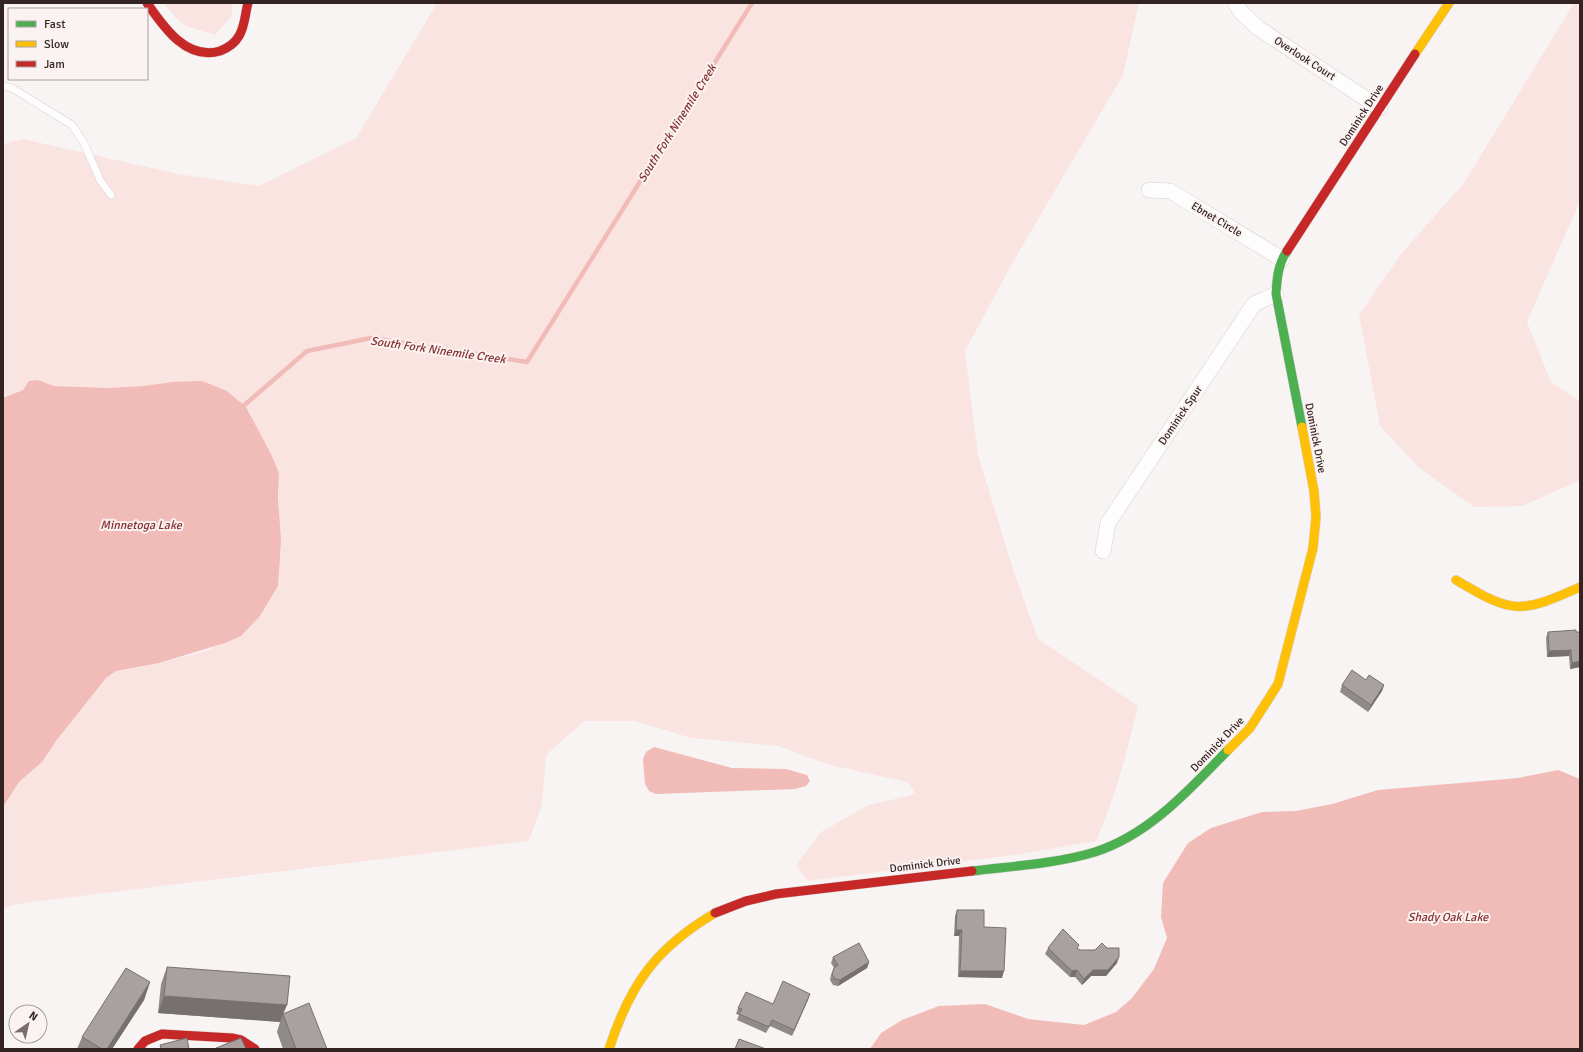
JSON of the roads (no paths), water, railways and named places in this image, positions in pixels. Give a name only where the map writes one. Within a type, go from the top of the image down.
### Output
[{"type":"street","points":[[147,3],[167,31],[179,42],[193,50],[208,52],[220,51],[238,38],[248,3]]},
{"type":"street","name":"Overlook Court","points":[[1235,3],[1241,12],[1258,28],[1380,108]]},
{"type":"street","name":"Dominick Drive","points":[[609,1049],[614,1029],[628,998],[647,969],[697,922],[729,907],[775,894],[1059,860],[1095,852],[1131,836],[1146,826],[1187,792],[1250,728],[1278,684],[1313,548],[1316,517],[1314,491],[1276,294],[1276,275],[1282,259],[1449,3]]},
{"type":"street","name":"Ebnet Circle","points":[[1149,190],[1170,191],[1282,259]]},
{"type":"street","name":"Dominick Spur","points":[[1103,551],[1108,523],[1254,304],[1276,294]]},
{"type":"street","points":[[1456,580],[1488,600],[1506,607],[1523,609],[1541,605],[1580,587]]},
{"type":"street","points":[[138,1049],[145,1040],[162,1034],[232,1038],[245,1042],[255,1049]]},
{"type":"lane","points":[[3,86],[12,88],[72,125],[84,143],[100,180],[111,195]]},
{"type":"water","name":"Minnetoga Lake","points":[[38,380],[54,386],[108,388],[143,386],[172,382],[202,381],[227,391],[246,407],[271,454],[279,473],[278,498],[281,541],[278,586],[260,616],[241,636],[225,643],[159,663],[116,671],[106,678],[56,741],[42,762],[19,782],[3,807],[3,398],[23,390],[29,381]]},
{"type":"water","points":[[654,747],[732,768],[786,769],[807,775],[810,781],[806,786],[795,789],[656,794],[649,791],[645,784],[643,759],[646,752]]},
{"type":"water","name":"Shady Oak Lake","points":[[1558,770],[1580,779],[1580,1049],[870,1049],[881,1033],[902,1020],[939,1006],[985,1004],[1028,1019],[1084,1025],[1116,1012],[1132,998],[1154,969],[1167,938],[1161,917],[1163,883],[1188,843],[1211,828],[1262,812],[1296,811],[1332,804],[1378,790],[1518,778]]},
{"type":"waterway","name":"South Fork Ninemile Creek","points":[[241,408],[307,351],[371,338],[527,362],[752,3]]}]
